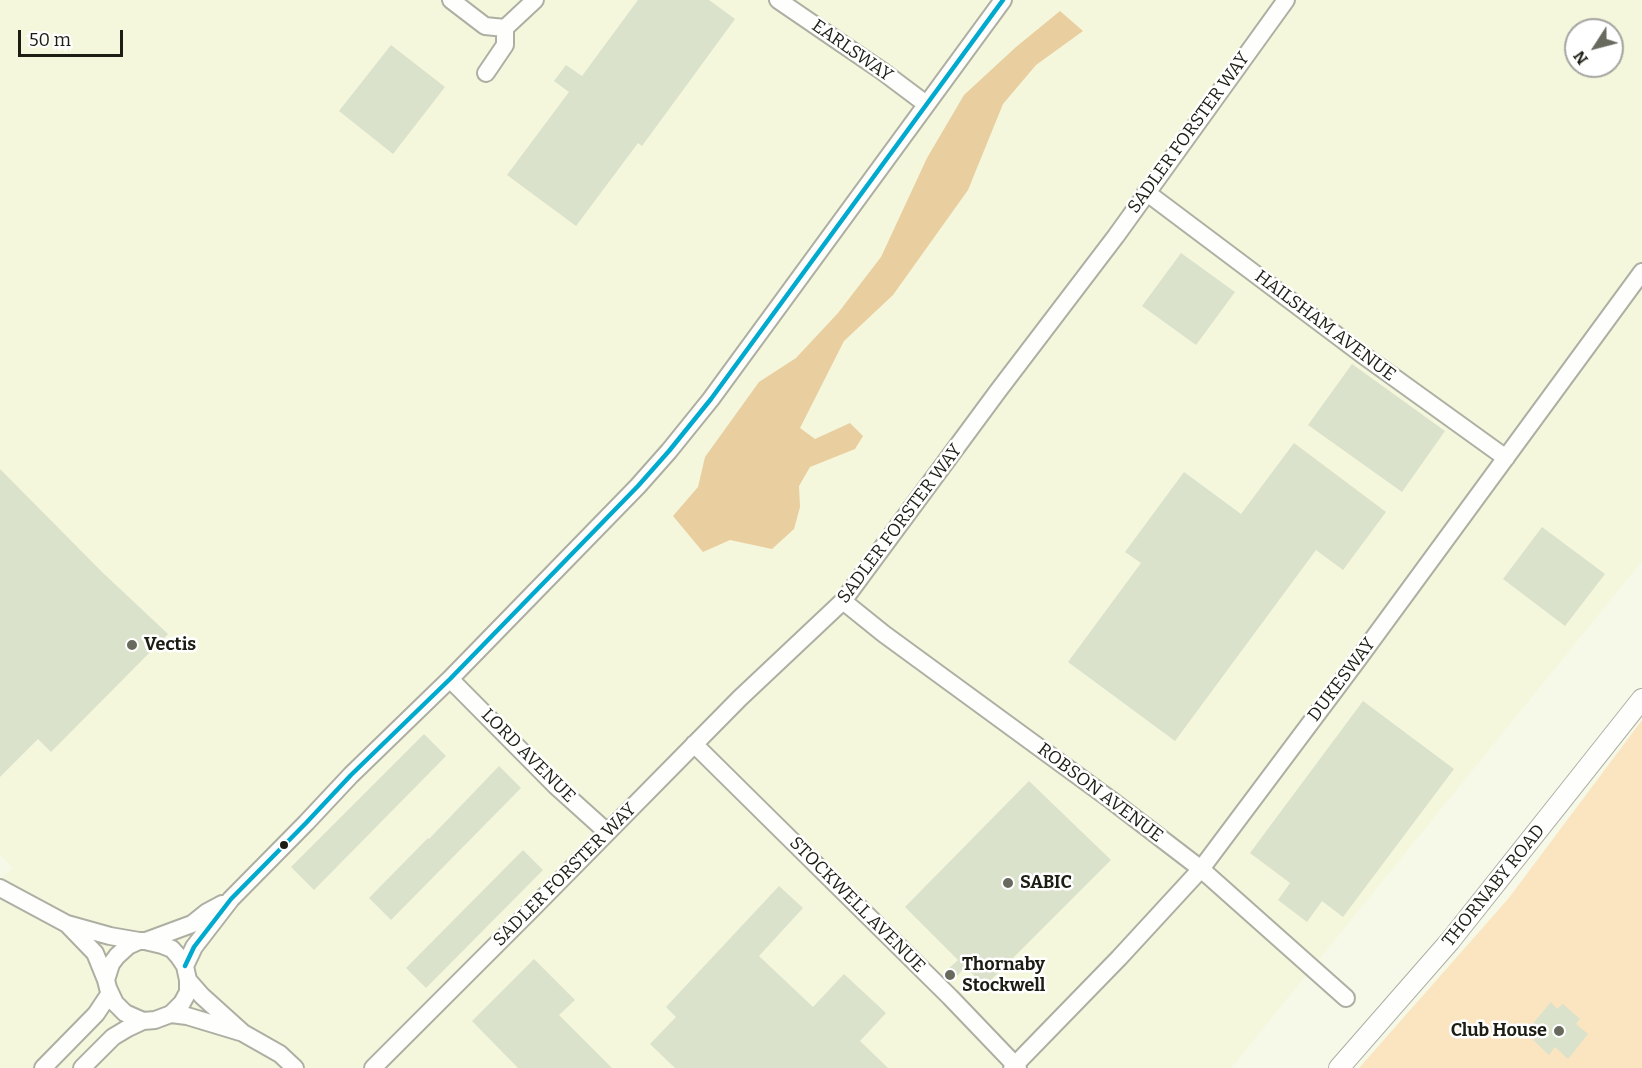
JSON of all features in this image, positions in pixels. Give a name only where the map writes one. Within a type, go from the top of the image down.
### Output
[{"type":"main road","name":"THORNABY ROAD","points":[[1339,1068],[1450,941],[1642,699]]},
{"type":"street","points":[[451,0],[485,26],[505,28]]},
{"type":"street","points":[[486,73],[505,45],[505,28],[535,0]]},
{"type":"street","name":"EARLSWAY","points":[[778,0],[926,104]]},
{"type":"street","points":[[82,1068],[113,1038],[143,1021],[155,1020],[171,1014],[182,1003],[188,992],[186,973],[194,947],[231,899],[351,775],[450,679],[638,486],[669,451],[711,399],[1002,0]]},
{"type":"street","name":"SADLER FORSTER WAY","points":[[373,1068],[740,698],[843,601],[1116,236],[1286,0]]},
{"type":"street","name":"HAILSHAM AVENUE","points":[[1146,192],[1363,355],[1506,458]]},
{"type":"street","name":"DUKESWAY","points":[[1015,1067],[1202,869],[1642,272]]},
{"type":"street","name":"ROBSON AVENUE","points":[[843,601],[884,634],[1202,869],[1346,998]]},
{"type":"street","name":"LORD AVENUE","points":[[450,679],[556,786],[607,832]]},
{"type":"street","name":"STOCKWELL AVENUE","points":[[694,744],[934,981],[1015,1067]]},
{"type":"street","points":[[0,888],[67,924],[172,949],[202,996],[243,1033],[280,1054],[295,1068]]},
{"type":"street","points":[[43,1068],[96,1014],[108,986],[111,964],[128,946],[192,924],[207,912],[231,899]]},
{"type":"street","points":[[67,924],[95,953],[115,1003],[125,1014],[143,1021]]},
{"type":"street","points":[[171,1014],[187,1016],[243,1033]]},
{"type":"shaded area","points":[[0,0],[1642,0],[1642,561],[1231,1068],[0,1068],[0,880],[13,868],[0,855]]},
{"type":"shaded area","points":[[1060,11],[1083,31],[1036,65],[1003,104],[968,190],[893,295],[844,341],[800,428],[815,439],[850,423],[863,436],[855,449],[810,467],[799,486],[800,507],[794,529],[772,549],[730,540],[703,552],[673,516],[698,487],[705,457],[759,382],[796,358],[838,313],[881,257],[927,158],[964,95],[1016,47]]},
{"type":"shaded area","points":[[1642,720],[1642,1068],[1359,1068],[1508,899]]},
{"type":"building","points":[[638,0],[709,0],[735,19],[642,146],[638,143],[576,226],[507,175],[569,92],[554,81],[566,65],[582,76]]},
{"type":"building","points":[[391,45],[445,87],[393,154],[339,111]]},
{"type":"building","points":[[1181,253],[1235,292],[1196,345],[1142,306]]},
{"type":"building","points":[[1352,364],[1445,431],[1402,492],[1308,425]]},
{"type":"building","points":[[1294,443],[1386,512],[1343,570],[1316,550],[1175,741],[1068,662],[1141,563],[1125,552],[1184,472],[1241,514]]},
{"type":"building","points":[[0,469],[102,572],[168,634],[51,752],[38,739],[0,777]]},
{"type":"building","points":[[1542,527],[1605,574],[1565,626],[1503,579]]},
{"type":"building","points":[[1363,701],[1454,769],[1343,917],[1322,901],[1307,922],[1278,900],[1290,883],[1250,853]]},
{"type":"building","points":[[424,734],[446,756],[314,890],[291,867]]},
{"type":"building","points":[[499,766],[521,788],[391,920],[369,898]]},
{"type":"building","name":"SABIC","points":[[1029,781],[1111,860],[985,986],[965,967],[952,982],[943,974],[958,960],[905,907]]},
{"type":"building","points":[[523,850],[543,870],[426,988],[406,968]]},
{"type":"building","points":[[779,886],[803,908],[759,956],[813,1007],[844,974],[886,1013],[860,1041],[888,1068],[675,1068],[650,1044],[676,1017],[666,1007]]},
{"type":"building","points":[[534,959],[575,1000],[559,1015],[612,1068],[518,1068],[472,1021]]},
{"type":"building","name":"Club House","points":[[1551,1002],[1557,1009],[1563,1004],[1580,1019],[1576,1024],[1588,1034],[1568,1059],[1555,1047],[1549,1055],[1533,1040],[1538,1034],[1530,1027]]},
{"type":"transit line","points":[[185,966],[194,947],[231,899],[351,775],[450,679],[638,486],[669,451],[711,399],[1003,0]]},
{"type":"place","name":"Vectis","points":[[132,645]]},
{"type":"place","name":"SABIC","points":[[1008,883]]},
{"type":"place","name":"Thornaby Stockwell","points":[[950,975]]},
{"type":"place","name":"Club House","points":[[1559,1031]]}]
